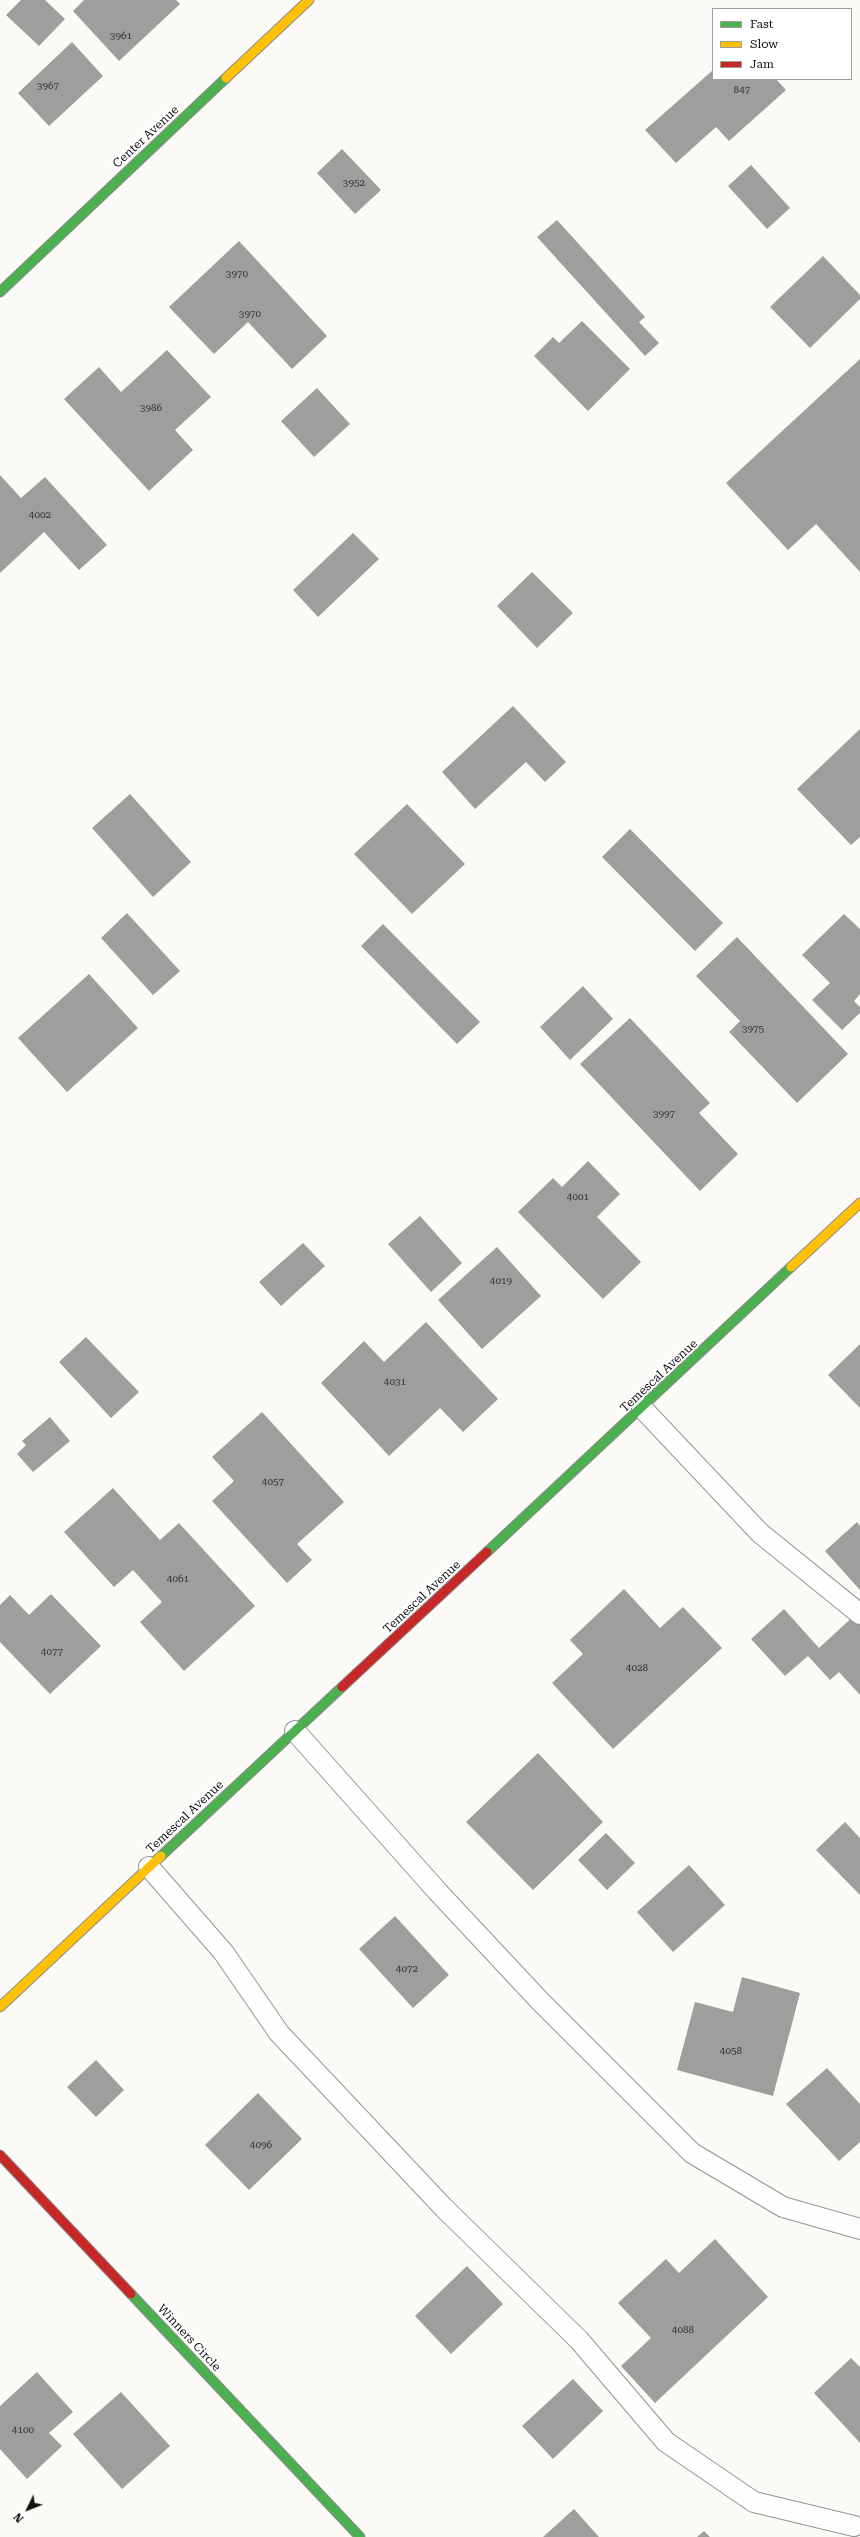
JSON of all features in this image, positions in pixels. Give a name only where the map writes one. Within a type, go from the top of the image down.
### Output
[{"type":"street","name":"Center Avenue","points":[[0,292],[309,0]]},
{"type":"street","name":"Temescal Avenue","points":[[0,2007],[860,1203]]},
{"type":"street","name":"Winners Circle","points":[[0,2155],[360,2537]]},
{"type":"lane","points":[[642,1408],[760,1533],[860,1614]]},
{"type":"lane","points":[[295,1731],[438,1892],[539,2000],[692,2154],[783,2207],[860,2229]]},
{"type":"lane","points":[[149,1867],[224,1953],[279,2032],[444,2208],[579,2340],[666,2442],[754,2502],[854,2526]]},
{"type":"building","points":[[21,0],[45,0],[65,19],[39,46],[6,15]]},
{"type":"building","points":[[84,0],[176,0],[180,4],[119,61],[73,11]]},
{"type":"building","points":[[72,42],[103,76],[49,126],[18,93]]},
{"type":"building","points":[[712,71],[712,80],[777,80],[786,90],[729,141],[716,127],[676,163],[645,130]]},
{"type":"building","points":[[342,149],[381,190],[355,214],[317,173]]},
{"type":"building","points":[[751,165],[790,208],[767,229],[728,186]]},
{"type":"building","points":[[557,220],[645,317],[639,322],[659,343],[645,356],[537,237]]},
{"type":"building","points":[[239,241],[327,336],[292,369],[248,322],[214,354],[169,307]]},
{"type":"building","points":[[823,256],[860,295],[860,299],[810,348],[770,307]]},
{"type":"building","points":[[582,321],[630,369],[588,411],[534,356],[553,337],[559,343]]},
{"type":"building","points":[[167,350],[211,397],[175,430],[193,450],[149,491],[64,399],[99,367],[121,392]]},
{"type":"building","points":[[860,359],[860,572],[816,524],[788,550],[726,483]]},
{"type":"building","points":[[317,388],[350,424],[314,457],[281,421]]},
{"type":"building","points":[[0,475],[21,498],[45,477],[107,545],[79,570],[44,532],[0,573]]},
{"type":"building","points":[[353,533],[379,559],[318,617],[293,590]]},
{"type":"building","points":[[532,572],[573,613],[537,648],[497,606]]},
{"type":"building","points":[[513,706],[566,762],[545,782],[526,762],[475,809],[442,772]]},
{"type":"building","points":[[860,729],[860,837],[851,845],[797,789]]},
{"type":"building","points":[[130,794],[191,862],[153,897],[92,828]]},
{"type":"building","points":[[407,804],[465,864],[412,914],[354,854]]},
{"type":"building","points":[[630,829],[723,923],[695,951],[602,857]]},
{"type":"building","points":[[127,913],[180,971],[153,995],[101,938]]},
{"type":"building","points":[[844,914],[860,929],[860,994],[854,1001],[860,1007],[860,1013],[842,1030],[812,1000],[830,983],[802,955]]},
{"type":"building","points":[[383,924],[480,1022],[457,1044],[361,946]]},
{"type":"building","points":[[737,937],[848,1054],[797,1103],[729,1032],[740,1021],[696,976]]},
{"type":"building","points":[[89,974],[138,1028],[67,1092],[18,1038]]},
{"type":"building","points":[[583,986],[613,1019],[570,1060],[540,1027]]},
{"type":"building","points":[[630,1018],[710,1103],[699,1113],[738,1154],[700,1191],[580,1064]]},
{"type":"building","points":[[588,1161],[620,1194],[597,1217],[641,1262],[603,1299],[518,1212],[553,1178],[562,1187]]},
{"type":"building","points":[[420,1216],[462,1263],[431,1292],[388,1244]]},
{"type":"building","points":[[303,1243],[325,1266],[281,1306],[259,1282]]},
{"type":"building","points":[[497,1247],[541,1296],[482,1349],[438,1300]]},
{"type":"building","points":[[426,1322],[498,1399],[463,1432],[440,1408],[389,1456],[321,1383],[364,1341],[384,1362]]},
{"type":"building","points":[[86,1337],[139,1392],[111,1418],[59,1362]]},
{"type":"building","points":[[860,1344],[860,1408],[828,1375]]},
{"type":"building","points":[[262,1412],[344,1502],[297,1544],[312,1560],[287,1583],[212,1501],[234,1481],[212,1457]]},
{"type":"building","points":[[50,1417],[70,1441],[33,1472],[17,1454],[26,1445],[22,1441]]},
{"type":"building","points":[[113,1488],[160,1540],[179,1523],[255,1606],[184,1671],[140,1622],[162,1602],[133,1570],[114,1587],[64,1532]]},
{"type":"building","points":[[857,1522],[860,1526],[860,1590],[825,1551]]},
{"type":"building","points":[[624,1589],[660,1628],[683,1607],[722,1648],[613,1749],[552,1683],[583,1654],[570,1640]]},
{"type":"building","points":[[51,1594],[101,1646],[50,1694],[0,1642],[0,1605],[10,1595],[29,1615]]},
{"type":"building","points":[[784,1609],[819,1648],[857,1613],[860,1616],[860,1695],[839,1672],[830,1680],[808,1656],[785,1676],[751,1639]]},
{"type":"building","points":[[538,1753],[603,1822],[533,1890],[466,1822]]},
{"type":"building","points":[[845,1822],[860,1838],[860,1895],[816,1850]]},
{"type":"building","points":[[606,1833],[635,1863],[607,1890],[578,1860]]},
{"type":"building","points":[[689,1865],[725,1905],[673,1952],[637,1912]]},
{"type":"building","points":[[395,1916],[449,1975],[413,2008],[359,1949]]},
{"type":"building","points":[[742,1977],[800,1993],[773,2096],[677,2070],[695,2002],[733,2012]]},
{"type":"building","points":[[96,2060],[124,2090],[96,2117],[67,2087]]},
{"type":"building","points":[[827,2068],[860,2104],[860,2142],[839,2161],[786,2104]]},
{"type":"building","points":[[258,2093],[302,2139],[249,2190],[205,2145]]},
{"type":"building","points":[[715,2239],[768,2297],[655,2403],[621,2366],[651,2338],[618,2303],[666,2259],[679,2273]]},
{"type":"building","points":[[467,2266],[503,2304],[451,2354],[415,2316]]},
{"type":"building","points":[[851,2358],[860,2367],[860,2443],[814,2393]]},
{"type":"building","points":[[37,2372],[73,2412],[49,2433],[62,2446],[27,2479],[0,2449],[0,2406]]},
{"type":"building","points":[[573,2379],[603,2411],[553,2459],[522,2426]]},
{"type":"building","points":[[121,2392],[170,2446],[122,2489],[73,2434]]},
{"type":"building","points":[[574,2509],[599,2537],[543,2537]]},
{"type":"building","points":[[704,2531],[710,2537],[697,2537]]},
{"type":"traffic: fast","points":[[0,292],[226,78]]},
{"type":"traffic: fast","points":[[487,1552],[791,1267]]},
{"type":"traffic: fast","points":[[161,1856],[342,1687]]},
{"type":"traffic: fast","points":[[131,2294],[360,2537]]},
{"type":"traffic: slow","points":[[226,78],[309,0]]},
{"type":"traffic: slow","points":[[791,1267],[860,1203]]},
{"type":"traffic: slow","points":[[0,2007],[161,1856]]},
{"type":"traffic: jam","points":[[342,1687],[487,1552]]},
{"type":"traffic: jam","points":[[0,2155],[131,2294]]}]
